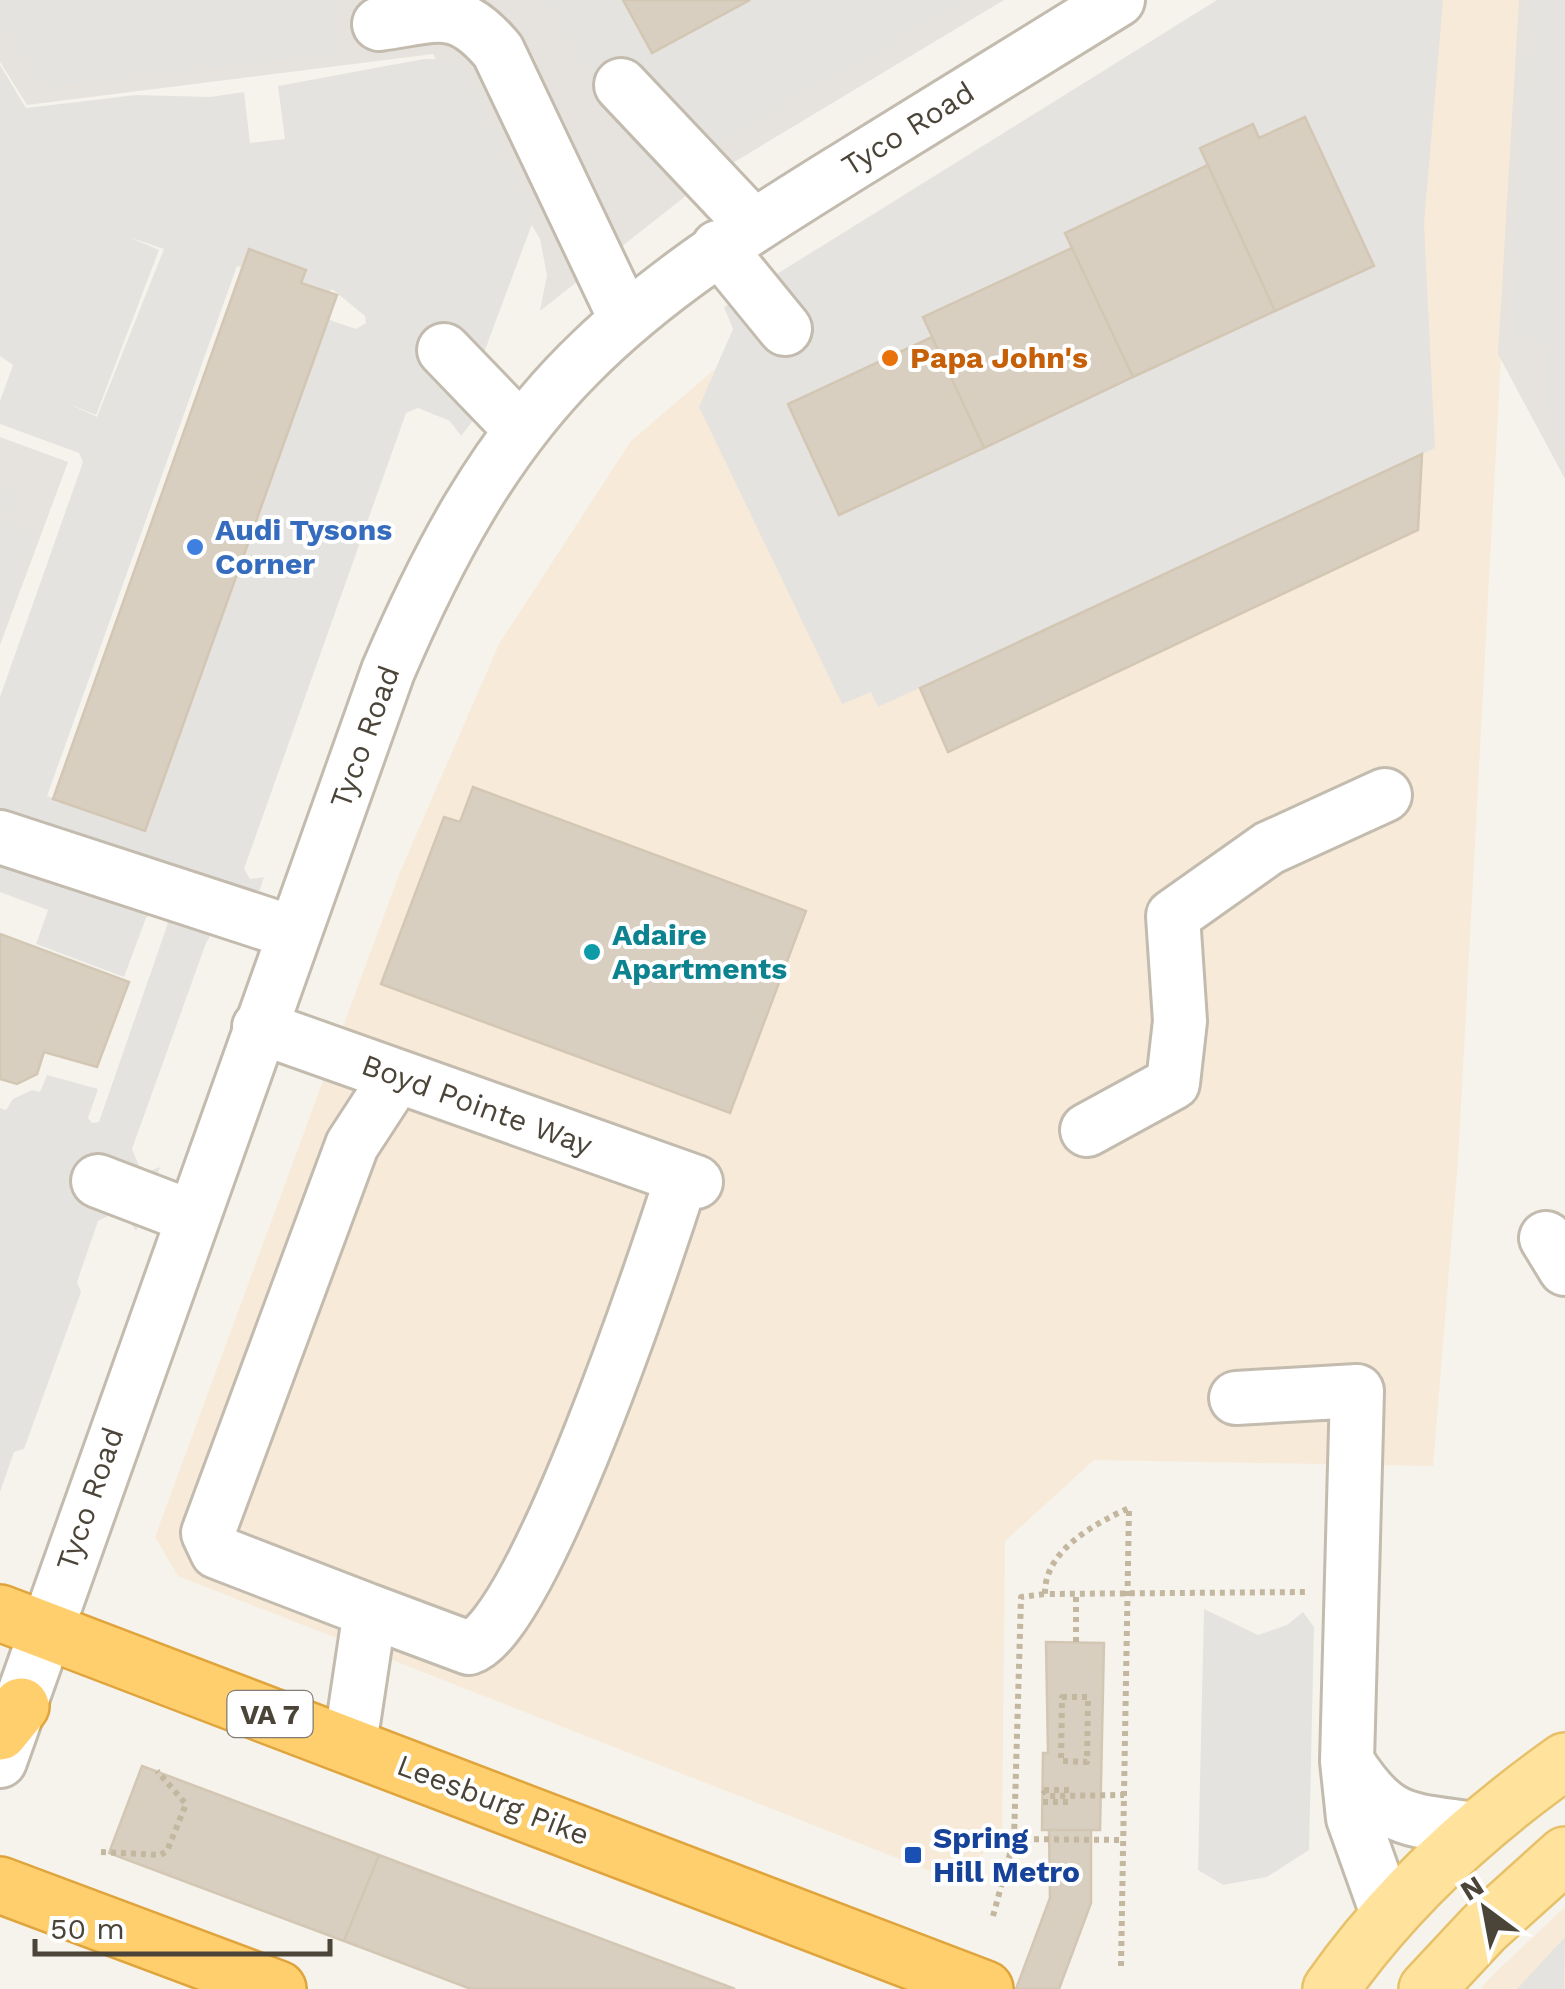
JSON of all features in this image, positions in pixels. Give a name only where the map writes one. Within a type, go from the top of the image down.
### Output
[{"type":"highway","name":"Leesburg Pike","points":[[23,1622],[986,1989]]},
{"type":"highway","points":[[0,1885],[278,1989]]},
{"type":"main road","points":[[1331,1989],[1388,1916],[1475,1829],[1565,1761]]},
{"type":"main road","points":[[1427,1989],[1484,1928],[1565,1855]]},
{"type":"street","name":"Tyco Road","points":[[0,1760],[10,1719],[23,1622],[192,1217],[388,671],[427,580],[475,495],[521,430],[578,365],[626,320],[736,236],[1118,0]]},
{"type":"street","points":[[379,24],[444,15],[469,21],[498,51],[626,320]]},
{"type":"street","points":[[621,85],[736,236],[785,329]]},
{"type":"street","points":[[444,350],[521,430]]},
{"type":"street","points":[[1087,1130],[1173,1083],[1180,1022],[1173,916],[1269,848],[1385,795]]},
{"type":"street","points":[[0,837],[294,934]]},
{"type":"street","name":"Boyd Pointe Way","points":[[258,1027],[689,1180],[552,1524],[497,1625],[480,1644],[469,1648],[370,1612]]},
{"type":"street","points":[[350,1744],[370,1612],[217,1552],[208,1533],[352,1145],[396,1076]]},
{"type":"street","points":[[98,1181],[192,1217]]},
{"type":"street","points":[[1236,1398],[1358,1391],[1346,1761],[1353,1818],[1388,1916]]},
{"type":"street","points":[[1346,1761],[1381,1807],[1394,1814],[1475,1829]]},
{"type":"path","points":[[1045,1594],[1045,1580],[1075,1539],[1129,1508],[1121,1966]]},
{"type":"path","points":[[993,1916],[1014,1840],[1021,1597],[1352,1592]]},
{"type":"path","points":[[1076,1594],[1076,1642]]},
{"type":"path","points":[[1062,1697],[1088,1697],[1086,1762],[1061,1761],[1062,1697]]},
{"type":"path","points":[[101,1852],[160,1855],[167,1851],[186,1804],[157,1770]]},
{"type":"path","points":[[1048,1796],[1043,1790],[1073,1790]]},
{"type":"path","points":[[1073,1802],[1043,1802],[1048,1796],[1124,1795]]},
{"type":"path","points":[[1014,1840],[1123,1840]]},
{"type":"shaded area","points":[[0,0],[1004,0],[711,176],[540,311],[547,275],[540,239],[433,54],[27,105],[0,62]]},
{"type":"shaded area","points":[[0,0],[334,0],[338,54],[40,88],[0,27]]},
{"type":"shaded area","points":[[543,0],[623,0],[652,53],[750,0],[970,0],[658,177],[597,97]]},
{"type":"shaded area","points":[[1217,0],[1443,0],[1424,224],[1435,448],[878,707],[871,692],[842,704],[699,407],[733,329],[724,307]],"holes":[[[1306,118],[1373,266],[839,515],[788,404],[932,337],[923,317],[1072,248],[1065,233],[1208,165],[1201,148],[1252,124],[1259,138]]]},
{"type":"shaded area","points":[[1228,0],[1520,0],[1458,1161],[1433,1466],[1094,1460],[1005,1541],[1002,1837],[953,1880],[178,1576],[155,1537],[400,872],[499,644],[631,441],[945,172]]},
{"type":"shaded area","points":[[1519,0],[1565,0],[1565,479],[1498,354]]},
{"type":"shaded area","points":[[1528,0],[1565,0],[1565,450],[1543,404],[1543,348],[1539,342],[1510,340]]},
{"type":"shaded area","points":[[424,59],[449,59],[465,69],[535,216],[482,358],[497,377],[507,377],[461,436],[450,421],[418,408],[406,413],[244,869],[250,879],[264,877],[243,940],[212,933],[206,943],[132,1149],[140,1168],[150,1171],[160,1167],[149,1198],[136,1231],[129,1221],[110,1215],[98,1221],[77,1282],[81,1292],[24,1449],[14,1452],[0,1492],[0,1108],[6,1110],[13,1099],[32,1090],[40,1092],[47,1075],[98,1089],[88,1118],[92,1123],[99,1122],[168,923],[152,913],[146,918],[124,977],[36,944],[48,910],[0,892],[0,697],[83,462],[79,453],[0,424],[0,401],[13,365],[0,356],[0,65],[26,108],[136,95],[210,97],[244,92],[250,143],[285,139],[278,86]],"holes":[[[129,237],[164,249],[97,417],[67,403],[96,415],[159,250]],[[237,266],[325,297],[332,289],[365,316],[366,323],[356,329],[318,316],[134,828],[47,796]]]},
{"type":"shaded area","points":[[0,437],[68,462],[0,645]]},
{"type":"shaded area","points":[[0,487],[17,492],[9,523],[37,535],[0,637]]},
{"type":"shaded area","points":[[1204,1609],[1258,1635],[1287,1625],[1303,1612],[1314,1627],[1309,1850],[1267,1877],[1223,1885],[1198,1870]]},
{"type":"shaded area","points":[[1565,1907],[1565,1989],[1480,1989],[1497,1971]]},
{"type":"shaded area","points":[[1565,1937],[1564,1989],[1517,1989]]},
{"type":"building","points":[[623,0],[750,0],[652,53]]},
{"type":"building","points":[[1305,117],[1374,266],[1275,311],[1200,148],[1253,124],[1259,138]]},
{"type":"building","points":[[1208,165],[1275,311],[1133,377],[1065,233]]},
{"type":"building","points":[[1072,248],[1133,377],[984,448],[923,317]]},
{"type":"building","name":"Audi Tysons Corner","points":[[249,249],[306,270],[301,283],[337,295],[145,831],[53,799]]},
{"type":"building","points":[[932,337],[984,448],[839,515],[788,404]]},
{"type":"building","points":[[1422,454],[1418,530],[948,752],[920,688]]},
{"type":"building","name":"Adaire Apartments","points":[[473,787],[806,911],[730,1113],[381,984],[444,817],[460,822]]},
{"type":"building","points":[[0,934],[129,982],[97,1067],[44,1052],[37,1074],[17,1084],[0,1079]]},
{"type":"building","points":[[1046,1642],[1104,1643],[1100,1830],[1042,1830],[1043,1753],[1048,1753]]},
{"type":"building","points":[[142,1766],[735,1989],[471,1989],[109,1853]]},
{"type":"building","points":[[1049,1830],[1091,1830],[1091,1903],[1059,1989],[1016,1989],[1050,1898]]},
{"type":"building","points":[[379,1855],[735,1989],[471,1989],[344,1941]]},
{"type":"place","name":"Papa John's","points":[[890,358]]},
{"type":"place","name":"Audi Tysons Corner","points":[[195,547]]},
{"type":"place","name":"Adaire Apartments","points":[[592,952]]},
{"type":"place","name":"Spring Hill Metro","points":[[913,1855]]}]
